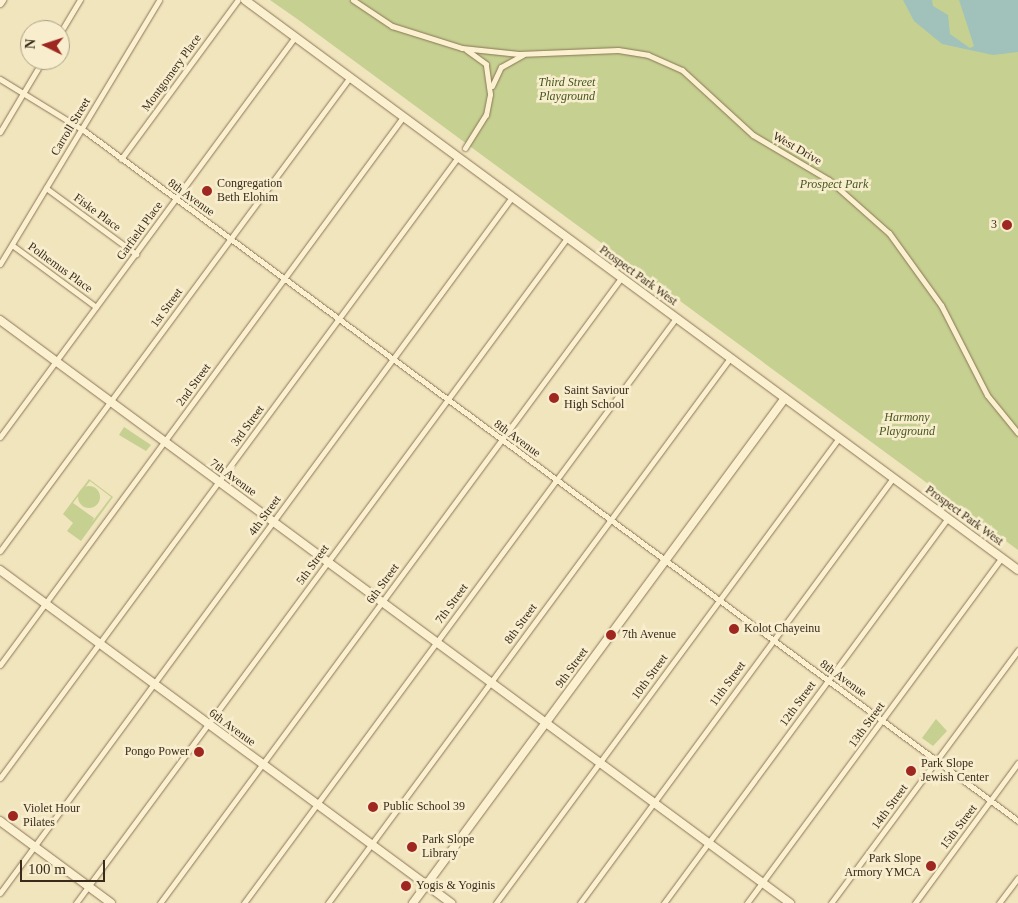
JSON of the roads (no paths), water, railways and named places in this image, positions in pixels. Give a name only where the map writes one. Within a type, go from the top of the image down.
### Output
[{"type":"street","points":[[68,20],[80,0]]},
{"type":"street","name":"Carroll Street","points":[[0,264],[160,0]]},
{"type":"street","name":"Montgomery Place","points":[[121,159],[238,0]]},
{"type":"street","name":"Prospect Park West","points":[[245,0],[1018,570]]},
{"type":"street","name":"West Drive","points":[[353,0],[392,26],[462,48],[526,54],[618,50],[670,64],[694,78],[753,135],[849,195],[889,233],[919,270],[983,388],[1018,433]]},
{"type":"street","name":"Garfield Place","points":[[0,437],[295,37]]},
{"type":"street","points":[[462,48],[486,64],[490,94],[486,115],[465,148]]},
{"type":"street","name":"West Drive","points":[[490,94],[501,67],[526,54]]},
{"type":"street","points":[[0,132],[38,70]]},
{"type":"street","name":"1st Street","points":[[0,551],[350,77]]},
{"type":"street","name":"8th Avenue","points":[[0,79],[82,130],[1018,820]]},
{"type":"street","name":"2nd Street","points":[[0,665],[403,117]]},
{"type":"street","name":"3rd Street","points":[[0,778],[458,157]]},
{"type":"street","name":"Fiske Place","points":[[46,188],[136,254]]},
{"type":"street","name":"4th Street","points":[[0,893],[512,197]]},
{"type":"street","name":"5th Street","points":[[76,903],[567,238]]},
{"type":"street","name":"Polhemus Place","points":[[12,245],[96,307]]},
{"type":"street","name":"6th Street","points":[[160,903],[621,278]]},
{"type":"street","name":"7th Street","points":[[244,903],[676,318]]},
{"type":"street","name":"7th Avenue","points":[[0,320],[790,903]]},
{"type":"street","name":"8th Street","points":[[328,903],[730,358]]},
{"type":"street","name":"9th Street","points":[[413,903],[785,398]]},
{"type":"street","name":"10th Street","points":[[496,903],[839,438]]},
{"type":"street","name":"11th Street","points":[[580,903],[893,478]]},
{"type":"street","name":"12th Street","points":[[664,903],[948,518]]},
{"type":"street","name":"13th Street","points":[[747,903],[1002,558]]},
{"type":"street","name":"6th Avenue","points":[[0,570],[451,903]]},
{"type":"street","name":"14th Street","points":[[831,903],[1018,650]]},
{"type":"street","name":"15th Street","points":[[915,903],[1018,764]]},
{"type":"street","points":[[0,821],[111,903]]},
{"type":"street","points":[[999,903],[1018,878]]},
{"type":"water","points":[[903,0],[932,0],[933,6],[948,15],[950,34],[970,48],[974,46],[959,0],[1018,0],[1018,52],[993,55],[942,44],[914,21]]},
{"type":"place","name":"Congregation Beth Elohim","points":[[207,191]]},
{"type":"place","name":"3","points":[[1007,225]]},
{"type":"place","name":"Saint Saviour High School","points":[[554,398]]},
{"type":"place","name":"Kolot Chayeinu","points":[[734,629]]},
{"type":"place","name":"7th Avenue","points":[[611,635]]},
{"type":"place","name":"Pongo Power","points":[[199,752]]},
{"type":"place","name":"Park Slope Jewish Center","points":[[911,771]]},
{"type":"place","name":"Public School 39","points":[[373,807]]},
{"type":"place","name":"Violet Hour Pilates","points":[[13,816]]},
{"type":"place","name":"Park Slope Library","points":[[412,847]]},
{"type":"place","name":"Park Slope Armory YMCA","points":[[931,866]]},
{"type":"place","name":"Yogis & Yoginis","points":[[406,886]]},
{"type":"park label","name":"Third Street Playground","points":[[567,90]]},
{"type":"park label","name":"Prospect Park","points":[[834,185]]},
{"type":"park label","name":"Harmony Playground","points":[[907,425]]}]
